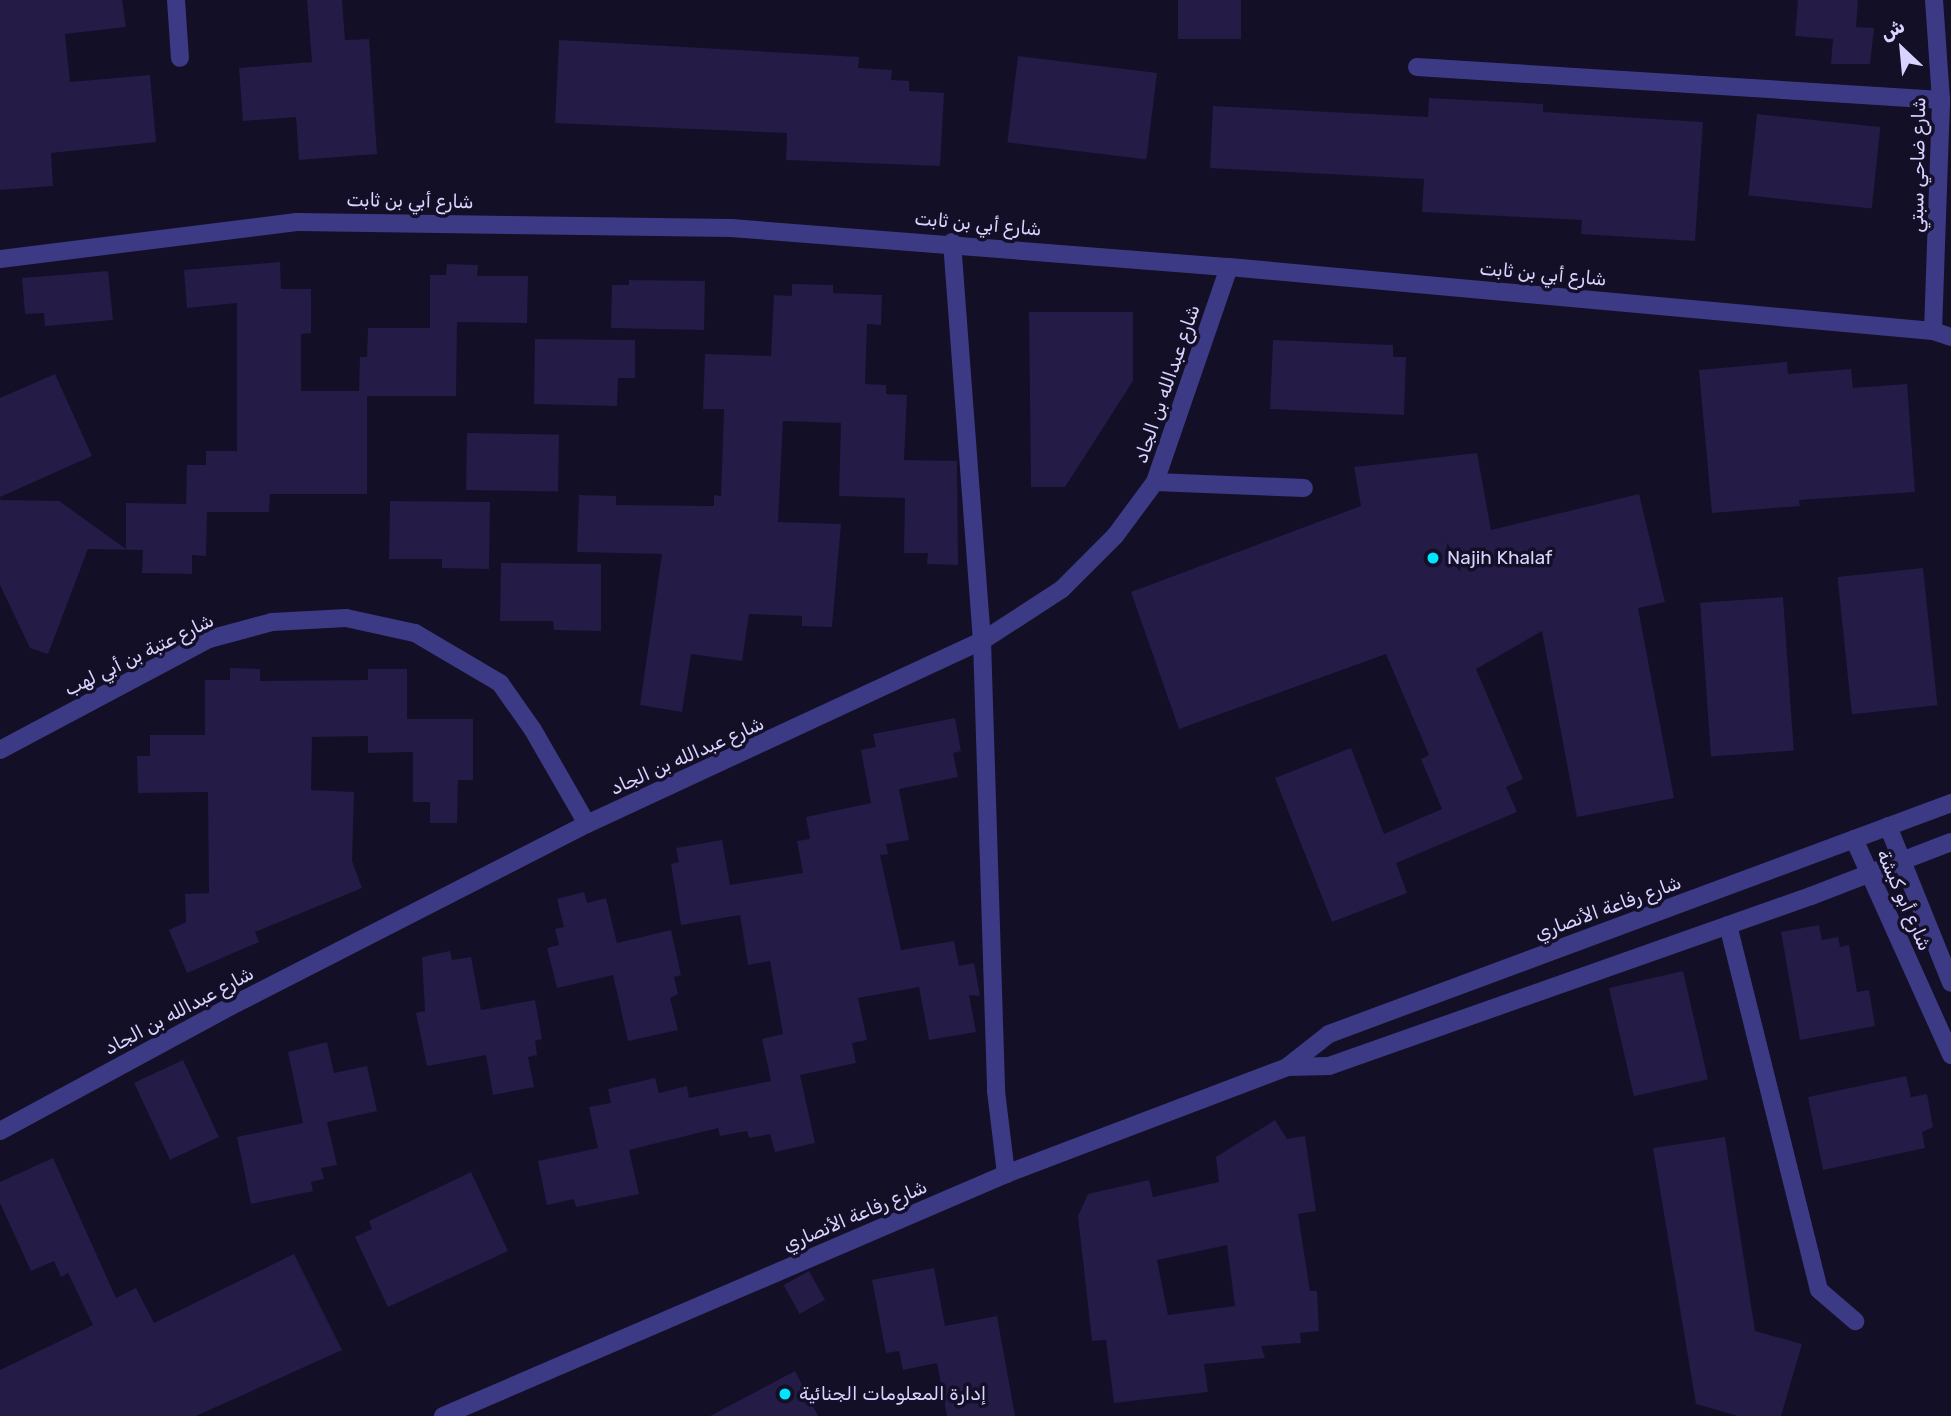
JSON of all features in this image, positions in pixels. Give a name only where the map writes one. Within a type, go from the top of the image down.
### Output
[{"type":"street","points":[[176,0],[180,58]]},
{"type":"street","name":"شارع ضاحي سبتي","points":[[1933,331],[1941,100],[1934,0]]},
{"type":"street","points":[[1417,67],[1941,100]]},
{"type":"street","name":"شارع أبي بن ثابت","points":[[0,258],[297,222],[731,228],[952,242],[1933,331],[1951,337]]},
{"type":"street","points":[[952,242],[982,641],[996,1091],[1006,1174]]},
{"type":"street","name":"شارع عبدالله بن الجاد","points":[[0,1131],[237,1003],[587,824],[982,641],[1062,589],[1115,536],[1155,482],[1229,267]]},
{"type":"street","points":[[1155,482],[1304,488]]},
{"type":"street","name":"شارع عتبة بن أبي لهب","points":[[0,750],[209,639],[272,622],[346,618],[415,633],[500,683],[533,730],[587,824]]},
{"type":"street","name":"شارع رفاعة الأنصاري","points":[[443,1416],[1006,1174],[1287,1067],[1329,1034],[1951,803]]},
{"type":"street","name":"شارع أبو كبشة","points":[[1888,826],[1951,983]]},
{"type":"street","name":"شارع أبو كبشة","points":[[1854,839],[1951,1055]]},
{"type":"street","name":"شارع رفاعة الأنصاري","points":[[1287,1067],[1329,1066],[1869,875],[1951,842]]},
{"type":"street","points":[[1728,925],[1819,1290],[1855,1321]]},
{"type":"building","points":[[0,0],[122,0],[126,27],[65,34],[70,82],[150,75],[156,142],[51,153],[53,186],[0,190]]},
{"type":"building","points":[[307,0],[342,0],[345,40],[369,39],[377,154],[299,160],[296,117],[243,121],[239,68],[312,62]]},
{"type":"building","points":[[1178,0],[1241,0],[1241,39],[1178,39]]},
{"type":"building","points":[[1798,0],[1858,0],[1856,27],[1874,28],[1870,64],[1831,64],[1833,39],[1795,36]]},
{"type":"building","points":[[559,40],[859,57],[858,68],[892,70],[891,80],[909,81],[909,91],[944,93],[940,166],[786,160],[787,133],[555,123]]},
{"type":"building","points":[[1018,56],[1157,73],[1146,159],[1007,142]]},
{"type":"building","points":[[1429,98],[1543,104],[1543,112],[1703,122],[1695,241],[1581,234],[1582,220],[1422,212],[1424,179],[1210,168],[1213,106],[1428,117]]},
{"type":"building","points":[[1757,114],[1880,127],[1872,209],[1748,196]]},
{"type":"building","points":[[280,262],[281,289],[311,289],[311,333],[301,334],[301,391],[359,391],[360,357],[367,357],[368,328],[430,328],[430,275],[446,275],[447,264],[478,265],[477,276],[528,276],[527,323],[457,322],[456,396],[367,396],[367,494],[270,494],[269,512],[207,512],[206,556],[192,555],[192,574],[142,573],[143,550],[88,549],[48,654],[30,648],[0,585],[0,500],[59,501],[126,549],[126,503],[186,504],[187,465],[206,465],[206,451],[237,451],[237,303],[187,308],[184,270]]},
{"type":"building","points":[[108,271],[113,320],[45,326],[44,313],[25,314],[22,278]]},
{"type":"building","points":[[629,280],[705,281],[704,330],[611,328],[612,285],[629,285]]},
{"type":"building","points":[[792,284],[833,285],[833,293],[882,295],[881,325],[867,324],[865,384],[886,385],[886,394],[907,395],[904,460],[957,461],[958,565],[927,564],[928,553],[904,553],[905,498],[839,496],[841,423],[783,421],[778,522],[841,524],[832,627],[802,626],[802,616],[749,614],[742,661],[691,654],[682,712],[640,705],[662,554],[577,552],[579,495],[616,496],[616,505],[714,506],[714,495],[721,496],[724,409],[703,409],[705,354],[771,356],[774,295],[792,296]]},
{"type":"building","points":[[1029,312],[1133,312],[1133,381],[1065,487],[1031,487]]},
{"type":"building","points":[[535,339],[635,340],[635,378],[618,378],[617,406],[534,404]]},
{"type":"building","points":[[1273,340],[1393,345],[1393,357],[1406,357],[1404,415],[1270,409]]},
{"type":"building","points":[[1787,362],[1788,374],[1851,369],[1853,388],[1907,384],[1915,492],[1799,500],[1800,506],[1712,513],[1699,370]]},
{"type":"building","points":[[55,374],[92,456],[0,497],[0,398]]},
{"type":"building","points":[[467,433],[559,435],[558,492],[466,490]]},
{"type":"building","points":[[1477,453],[1491,530],[1639,494],[1665,602],[1638,608],[1674,798],[1577,817],[1542,631],[1476,669],[1523,779],[1506,787],[1517,812],[1396,863],[1407,893],[1332,922],[1275,778],[1351,748],[1384,834],[1442,809],[1421,759],[1429,755],[1386,654],[1179,729],[1131,592],[1361,506],[1354,467]]},
{"type":"building","points":[[390,501],[490,502],[489,569],[442,568],[442,559],[389,559]]},
{"type":"building","points":[[501,563],[601,564],[601,631],[554,630],[553,621],[500,621]]},
{"type":"building","points":[[1923,568],[1937,705],[1852,714],[1837,577]]},
{"type":"building","points":[[1783,597],[1794,751],[1711,756],[1700,603]]},
{"type":"building","points":[[230,668],[260,669],[260,681],[368,680],[368,669],[407,669],[407,719],[473,719],[473,780],[458,780],[457,823],[430,823],[430,802],[413,802],[413,752],[368,753],[368,736],[312,737],[311,790],[354,792],[352,861],[362,888],[255,932],[259,942],[187,973],[169,930],[186,922],[185,894],[209,893],[208,792],[138,793],[137,756],[150,756],[150,735],[205,735],[205,680],[230,680]]},
{"type":"building","points":[[955,718],[961,751],[953,753],[958,777],[899,789],[909,840],[886,844],[888,854],[880,855],[901,950],[954,941],[959,966],[974,963],[980,996],[969,995],[976,1032],[929,1040],[919,987],[858,998],[867,1040],[852,1043],[856,1063],[800,1075],[815,1143],[775,1152],[770,1134],[749,1138],[747,1131],[720,1136],[718,1128],[629,1150],[639,1194],[576,1207],[574,1199],[547,1205],[538,1161],[598,1148],[589,1107],[611,1103],[608,1089],[655,1078],[659,1093],[687,1086],[689,1098],[771,1081],[762,1039],[783,1034],[770,961],[748,965],[740,915],[681,925],[671,864],[679,862],[676,848],[722,840],[730,885],[803,873],[797,841],[810,839],[806,817],[871,803],[861,750],[876,747],[873,734]]},
{"type":"building","points":[[584,892],[587,903],[606,898],[617,943],[671,930],[681,975],[674,977],[678,994],[670,998],[678,1030],[628,1041],[613,975],[557,988],[547,948],[559,945],[555,929],[564,927],[557,899]]},
{"type":"building","points":[[1819,925],[1822,940],[1838,937],[1840,947],[1849,945],[1857,992],[1869,990],[1875,1026],[1800,1040],[1781,932]]},
{"type":"building","points":[[450,951],[452,960],[471,957],[481,1010],[535,1000],[542,1039],[535,1041],[537,1055],[528,1057],[534,1087],[493,1095],[486,1055],[427,1066],[416,1013],[425,1011],[422,957]]},
{"type":"building","points":[[1683,971],[1708,1079],[1634,1096],[1609,988]]},
{"type":"building","points":[[327,1042],[334,1073],[367,1066],[377,1111],[327,1122],[337,1165],[321,1168],[324,1179],[311,1182],[313,1191],[251,1204],[237,1137],[303,1123],[288,1052]]},
{"type":"building","points":[[183,1060],[219,1137],[170,1160],[134,1083]]},
{"type":"building","points":[[1906,1076],[1911,1097],[1927,1094],[1933,1127],[1922,1132],[1925,1148],[1823,1170],[1808,1097]]},
{"type":"building","points":[[1275,1120],[1287,1139],[1305,1136],[1316,1211],[1298,1214],[1310,1291],[1317,1291],[1319,1331],[1300,1333],[1301,1343],[1261,1346],[1265,1358],[1204,1364],[1208,1392],[1114,1403],[1106,1340],[1092,1341],[1078,1216],[1088,1194],[1149,1180],[1153,1197],[1219,1182],[1216,1157]],"holes":[[[1227,1245],[1235,1306],[1168,1315],[1157,1260]]]},
{"type":"building","points":[[1725,1137],[1755,1331],[1802,1344],[1781,1416],[1738,1416],[1696,1404],[1653,1148]]},
{"type":"building","points":[[53,1158],[116,1298],[136,1288],[154,1323],[294,1254],[342,1350],[196,1416],[0,1416],[0,1370],[93,1325],[68,1273],[61,1277],[54,1261],[31,1271],[0,1203],[0,1182]]},
{"type":"building","points":[[471,1172],[508,1251],[388,1307],[355,1237],[372,1229],[369,1221]]},
{"type":"building","points":[[934,1268],[945,1326],[997,1316],[1015,1416],[947,1416],[937,1363],[903,1370],[899,1351],[886,1353],[872,1280]]},
{"type":"building","points":[[809,1271],[825,1300],[800,1314],[784,1285]]},
{"type":"building","name":"إدارة المعلومات الجنائية","points":[[795,1371],[818,1416],[710,1416]]},
{"type":"place","name":"Najih Khalaf","points":[[1433,558]]},
{"type":"place","name":"إدارة المعلومات الجنائية","points":[[785,1394]]}]
